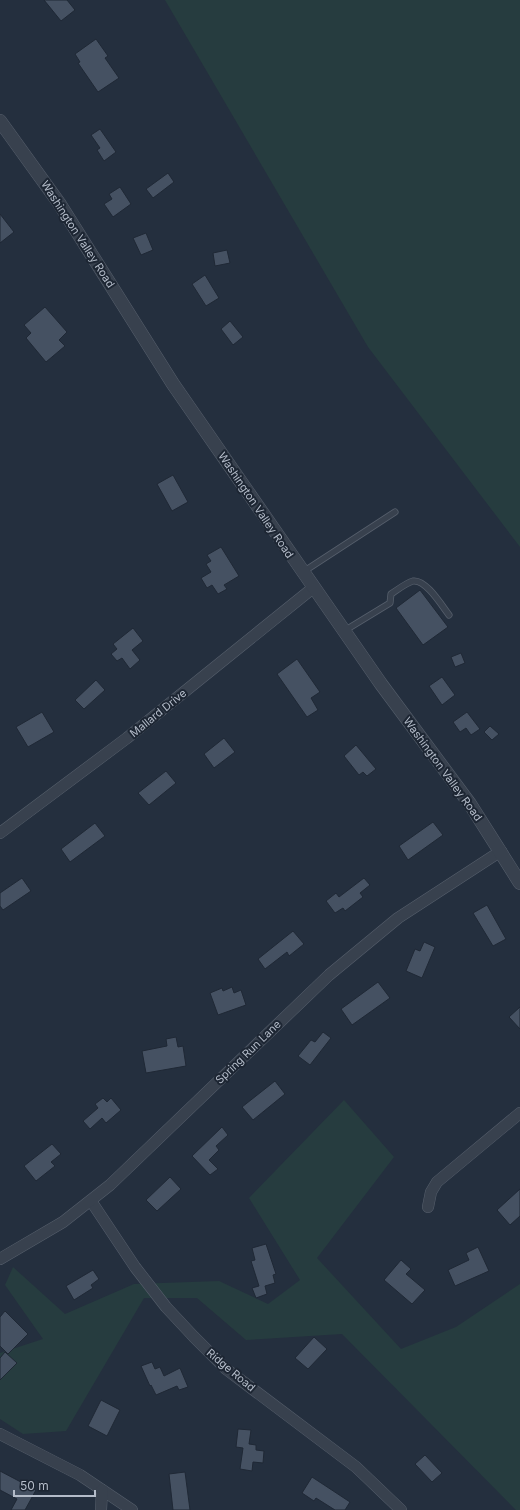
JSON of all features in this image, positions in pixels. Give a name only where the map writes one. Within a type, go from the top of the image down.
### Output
[{"type":"street","name":"Washington Valley Road","points":[[0,121],[58,203],[173,384],[344,632],[470,804],[520,883]]},
{"type":"street","name":"Mallard Drive","points":[[0,833],[127,738],[313,588]]},
{"type":"street","name":"Spring Run Lane","points":[[0,1259],[63,1222],[91,1201],[116,1179],[329,975],[398,918],[501,851]]},
{"type":"street","points":[[428,1207],[431,1192],[437,1182],[520,1113]]},
{"type":"street","name":"Ridge Road","points":[[91,1201],[135,1267],[166,1307],[226,1369],[356,1467],[401,1510]]},
{"type":"street","points":[[0,1434],[80,1475],[132,1510]]},
{"type":"street","points":[[101,1510],[102,1490]]},
{"type":"lane","points":[[303,572],[395,512]]},
{"type":"lane","points":[[344,632],[390,604],[391,594],[415,581],[425,585],[449,615]]},
{"type":"green space","points":[[165,0],[520,0],[520,547],[368,347]]},
{"type":"green space","points":[[344,1100],[394,1157],[317,1258],[401,1349],[456,1327],[520,1284],[520,1510],[516,1510],[342,1334],[246,1340],[197,1298],[144,1298],[66,1431],[23,1434],[0,1419],[0,1353],[43,1339],[5,1285],[13,1267],[65,1314],[134,1284],[219,1281],[268,1304],[300,1280],[249,1198]]},
{"type":"building","points":[[44,0],[67,0],[75,10],[61,21]]},
{"type":"building","points":[[96,39],[108,56],[105,58],[119,78],[98,92],[78,63],[80,62],[75,54]]},
{"type":"building","points":[[100,129],[116,152],[104,161],[97,150],[100,148],[91,135]]},
{"type":"building","points":[[168,173],[174,182],[153,198],[146,189]]},
{"type":"building","points":[[120,187],[131,204],[113,217],[104,204],[112,199],[109,194]]},
{"type":"building","points":[[0,214],[14,232],[0,243]]},
{"type":"building","points":[[146,233],[153,250],[141,255],[133,238]]},
{"type":"building","points":[[227,250],[230,263],[215,266],[213,253]]},
{"type":"building","points":[[205,275],[219,298],[206,306],[192,284]]},
{"type":"building","points":[[45,307],[67,332],[59,340],[65,346],[46,362],[26,338],[31,333],[24,325]]},
{"type":"building","points":[[230,321],[243,337],[233,345],[221,329]]},
{"type":"building","points":[[173,475],[188,502],[172,511],[157,484]]},
{"type":"building","points":[[221,547],[239,576],[224,585],[227,589],[218,594],[212,585],[207,588],[201,578],[211,572],[206,564],[211,561],[207,555]]},
{"type":"building","points":[[420,590],[448,627],[423,645],[396,608]]},
{"type":"building","points":[[133,628],[143,641],[132,650],[140,660],[130,669],[122,658],[117,661],[111,654],[117,649],[113,644]]},
{"type":"building","points":[[461,653],[465,663],[455,667],[451,657]]},
{"type":"building","points":[[297,659],[320,692],[311,698],[318,710],[307,717],[277,674]]},
{"type":"building","points":[[442,677],[455,695],[442,705],[429,686]]},
{"type":"building","points":[[96,680],[105,690],[84,709],[75,700]]},
{"type":"building","points":[[42,712],[54,732],[28,747],[16,727]]},
{"type":"building","points":[[467,712],[480,729],[471,735],[466,728],[460,732],[453,722]]},
{"type":"building","points":[[490,726],[499,734],[492,740],[484,732]]},
{"type":"building","points":[[224,738],[235,752],[214,768],[204,754]]},
{"type":"building","points":[[356,745],[376,769],[367,776],[363,772],[359,775],[344,756]]},
{"type":"building","points":[[166,771],[176,783],[149,805],[138,793]]},
{"type":"building","points":[[433,822],[443,835],[408,860],[399,846]]},
{"type":"building","points":[[95,823],[105,836],[70,862],[61,849]]},
{"type":"building","points":[[22,878],[31,891],[3,910],[0,906],[0,893]]},
{"type":"building","points":[[364,878],[370,885],[360,893],[363,897],[345,911],[343,908],[335,913],[326,901],[336,893],[339,897]]},
{"type":"building","points":[[487,905],[506,939],[493,946],[473,913]]},
{"type":"building","points":[[293,931],[304,944],[289,956],[287,952],[265,969],[258,959]]},
{"type":"building","points":[[424,942],[435,947],[422,978],[406,971],[415,949],[420,951]]},
{"type":"building","points":[[378,982],[390,998],[352,1025],[341,1009]]},
{"type":"building","points":[[232,987],[234,993],[241,990],[246,1005],[218,1015],[210,993],[222,988],[223,991]]},
{"type":"building","points":[[520,1007],[520,1029],[509,1017]]},
{"type":"building","points":[[323,1032],[331,1038],[310,1065],[298,1056],[311,1040],[315,1042]]},
{"type":"building","points":[[176,1037],[178,1047],[183,1046],[186,1066],[146,1073],[142,1051],[167,1046],[166,1039]]},
{"type":"building","points":[[275,1081],[285,1094],[253,1120],[242,1107]]},
{"type":"building","points":[[103,1098],[107,1102],[111,1098],[121,1110],[106,1123],[102,1118],[90,1129],[83,1121],[98,1108],[95,1104]]},
{"type":"building","points":[[222,1127],[228,1135],[216,1146],[219,1150],[209,1160],[218,1169],[210,1175],[192,1156]]},
{"type":"building","points":[[52,1144],[61,1154],[51,1162],[55,1166],[36,1181],[24,1166]]},
{"type":"building","points":[[170,1177],[181,1189],[157,1211],[146,1200]]},
{"type":"building","points":[[520,1189],[520,1216],[510,1225],[497,1210]]},
{"type":"building","points":[[266,1244],[276,1274],[273,1275],[275,1283],[265,1286],[267,1294],[256,1298],[252,1288],[259,1286],[251,1261],[255,1260],[252,1248]]},
{"type":"building","points":[[478,1247],[489,1271],[455,1286],[448,1270],[469,1260],[466,1253]]},
{"type":"building","points":[[401,1260],[411,1269],[406,1274],[425,1290],[412,1304],[384,1280]]},
{"type":"building","points":[[93,1270],[99,1279],[91,1285],[93,1288],[74,1300],[66,1286]]},
{"type":"building","points":[[5,1311],[28,1334],[8,1354],[0,1346],[0,1317]]},
{"type":"building","points":[[314,1337],[327,1349],[308,1369],[295,1358]]},
{"type":"building","points":[[5,1352],[17,1363],[0,1380],[0,1358]]},
{"type":"building","points":[[152,1362],[155,1369],[160,1367],[164,1376],[180,1368],[188,1387],[179,1390],[177,1386],[156,1395],[141,1366]]},
{"type":"building","points":[[101,1400],[120,1410],[107,1436],[88,1426]]},
{"type":"building","points":[[238,1429],[251,1430],[249,1444],[256,1445],[256,1450],[264,1451],[263,1463],[253,1462],[252,1471],[240,1469],[243,1448],[236,1447]]},
{"type":"building","points":[[425,1455],[442,1473],[432,1482],[415,1464]]},
{"type":"building","points":[[0,1471],[36,1490],[25,1510],[11,1510],[17,1499],[0,1490]]},
{"type":"building","points":[[185,1472],[190,1510],[173,1510],[169,1474]]},
{"type":"building","points":[[312,1477],[350,1502],[345,1510],[335,1510],[316,1498],[314,1501],[302,1493]]}]
